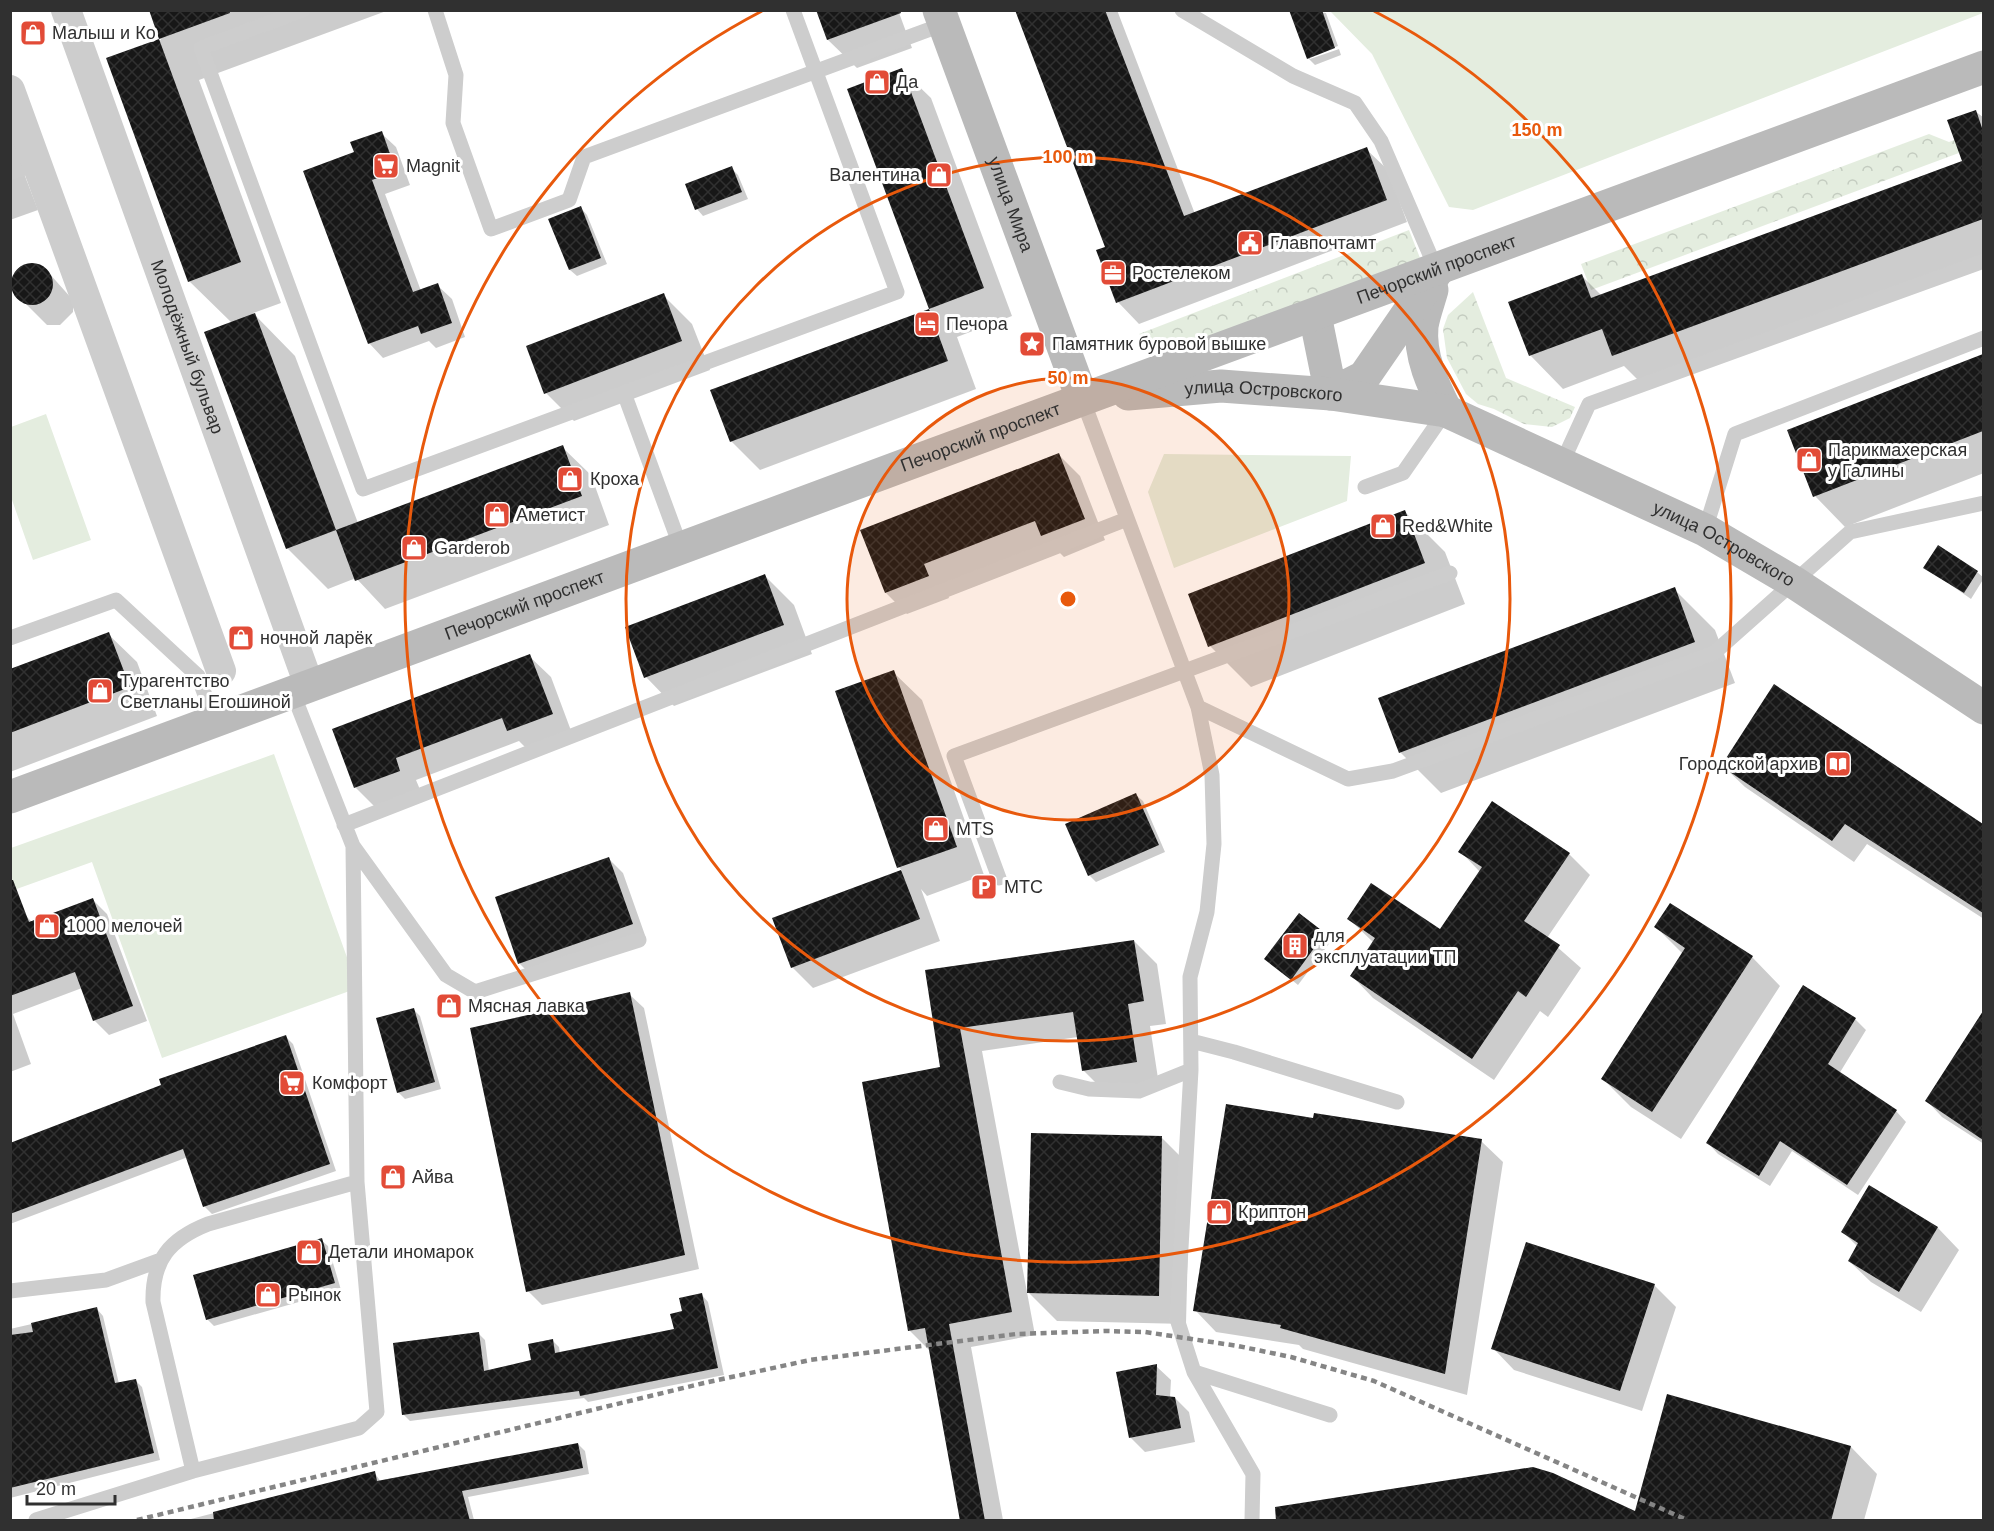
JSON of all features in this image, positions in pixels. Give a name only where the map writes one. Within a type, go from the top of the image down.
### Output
[{"type":"main road","name":"улица Мира","points":[[942,17],[1082,398]]},
{"type":"main road","name":"Печорский проспект","points":[[10,797],[1082,398],[1437,271],[1983,67]]},
{"type":"main road","points":[[1315,315],[1331,394],[1364,377],[1437,271]]},
{"type":"main road","points":[[1437,271],[1422,327],[1430,381],[1446,411]]},
{"type":"main road","points":[[1253,337],[1323,352],[1369,370],[1446,411]]},
{"type":"main road","name":"улица Островского","points":[[1082,398],[1221,386],[1331,394],[1446,411],[1705,530],[1795,583],[1983,708]]},
{"type":"street","name":"Молодёжный бульвар","points":[[66,10],[301,688]]},
{"type":"street","points":[[10,90],[221,671]]},
{"type":"lane","points":[[303,10],[201,48],[363,489],[897,292],[793,10]]},
{"type":"lane","points":[[435,10],[456,75],[453,123],[491,229],[568,201],[584,157],[815,71],[942,17]]},
{"type":"lane","points":[[1182,10],[1293,76],[1355,103],[1382,141],[1437,271]]},
{"type":"lane","points":[[10,139],[21,169],[10,173]]},
{"type":"lane","points":[[1562,463],[1589,404],[1983,261]]},
{"type":"lane","points":[[1705,530],[1735,434],[1983,338]]},
{"type":"lane","points":[[624,393],[681,548]]},
{"type":"lane","points":[[1082,398],[1198,707],[1212,775],[1214,844],[1206,912],[1190,977],[1191,1070],[1177,1319],[1194,1372],[1253,1474],[1252,1521]]},
{"type":"lane","points":[[1365,487],[1404,473],[1446,411]]},
{"type":"lane","points":[[1198,707],[1348,779],[1393,771],[1713,654],[1850,532],[1983,503]]},
{"type":"lane","points":[[344,825],[1127,519]]},
{"type":"lane","points":[[999,878],[954,756],[1450,573]]},
{"type":"lane","points":[[10,638],[116,600],[198,676],[214,720]]},
{"type":"lane","points":[[301,688],[344,825],[353,846],[446,975],[475,992],[639,940]]},
{"type":"lane","points":[[36,1521],[68,1515],[193,1471],[359,1428],[376,1413],[357,1182],[353,846]]},
{"type":"lane","points":[[1191,1041],[1397,1102]]},
{"type":"lane","points":[[1060,1082],[1089,1089],[1139,1091],[1191,1070]]},
{"type":"lane","points":[[10,1291],[106,1280],[158,1261],[190,1231],[357,1182]]},
{"type":"lane","points":[[158,1261],[153,1284],[153,1302],[193,1471]]},
{"type":"lane","points":[[1194,1372],[1330,1415]]},
{"type":"green space","points":[[1983,10],[1983,13],[1473,210],[1449,207],[1372,54],[1330,11]]},
{"type":"green space","points":[[1981,130],[1983,144],[1591,290],[1581,264],[1929,134],[1949,142]]},
{"type":"green space","points":[[1409,230],[1420,258],[1170,352],[1139,334]]},
{"type":"green space","points":[[1473,292],[1506,378],[1575,407],[1570,418],[1552,427],[1524,424],[1478,404],[1466,394],[1447,358],[1443,329],[1448,315]]},
{"type":"green space","points":[[46,414],[91,540],[33,560],[11,497],[11,427]]},
{"type":"green space","points":[[1164,454],[1351,456],[1347,501],[1174,568],[1148,492]]},
{"type":"green space","points":[[274,754],[358,988],[162,1058],[92,862],[11,891],[11,848]]},
{"type":"building","points":[[149,10],[229,10],[230,13],[159,39]]},
{"type":"building","points":[[816,10],[900,10],[901,13],[827,40]]},
{"type":"building","points":[[1015,10],[1105,10],[1184,216],[1367,147],[1387,200],[1116,303],[1096,250],[1105,247]]},
{"type":"building","points":[[1289,10],[1322,10],[1335,48],[1307,59]]},
{"type":"building","points":[[159,39],[241,262],[188,282],[106,58]]},
{"type":"building","points":[[902,68],[984,288],[929,309],[847,89]]},
{"type":"building","points":[[1976,110],[1983,131],[1983,219],[1612,356],[1602,329],[1529,356],[1508,302],[1582,274],[1591,298],[1962,161],[1947,120]]},
{"type":"building","points":[[382,131],[396,171],[372,180],[413,292],[438,283],[452,323],[421,334],[418,326],[368,344],[303,171],[354,152],[350,142]]},
{"type":"building","points":[[732,166],[742,192],[695,210],[685,184]]},
{"type":"building","points":[[581,206],[601,258],[569,270],[548,219]]},
{"type":"building","points":[[32,263],[47,269],[53,284],[47,299],[32,305],[17,299],[11,284],[17,269]]},
{"type":"building","points":[[664,293],[682,341],[544,394],[526,346]]},
{"type":"building","points":[[929,309],[948,361],[730,442],[710,390]]},
{"type":"building","points":[[255,313],[336,530],[286,549],[204,332]]},
{"type":"building","points":[[1983,354],[1983,431],[1813,497],[1787,430]]},
{"type":"building","points":[[563,445],[582,496],[355,581],[336,530]]},
{"type":"building","points":[[1059,453],[1085,519],[1041,536],[1035,521],[924,564],[929,576],[885,593],[860,530]]},
{"type":"building","points":[[1405,510],[1425,563],[1208,647],[1188,594]]},
{"type":"building","points":[[1938,545],[1978,571],[1964,593],[1923,568]]},
{"type":"building","points":[[765,574],[784,625],[644,678],[625,627]]},
{"type":"building","points":[[1675,587],[1695,642],[1399,753],[1378,698]]},
{"type":"building","points":[[109,632],[130,687],[10,733],[10,669]]},
{"type":"building","points":[[530,654],[553,714],[507,731],[502,718],[396,758],[400,771],[354,788],[332,729]]},
{"type":"building","points":[[894,670],[957,847],[897,868],[835,691]]},
{"type":"building","points":[[1774,684],[1983,824],[1983,913],[1845,824],[1832,841],[1721,766]]},
{"type":"building","points":[[1136,793],[1159,845],[1088,876],[1065,824]]},
{"type":"building","points":[[1492,801],[1570,853],[1524,921],[1560,945],[1526,997],[1518,991],[1472,1059],[1350,976],[1375,938],[1347,919],[1371,883],[1440,929],[1482,867],[1458,852]]},
{"type":"building","points":[[609,857],[633,924],[518,964],[495,897]]},
{"type":"building","points":[[901,870],[920,919],[791,968],[772,918]]},
{"type":"building","points":[[10,880],[13,880],[29,922],[93,898],[133,1006],[93,1021],[75,972],[10,996]]},
{"type":"building","points":[[1670,903],[1753,956],[1652,1112],[1601,1079],[1685,948],[1654,927]]},
{"type":"building","name":"для эксплуатации ТП","points":[[1299,913],[1325,933],[1291,980],[1264,959]]},
{"type":"building","points":[[1134,940],[1144,1001],[1128,1004],[1137,1062],[1082,1071],[1073,1012],[960,1028],[1012,1312],[949,1324],[985,1521],[960,1521],[925,1328],[908,1331],[862,1082],[940,1067],[925,970]]},
{"type":"building","points":[[1803,985],[1856,1018],[1828,1064],[1897,1110],[1847,1185],[1780,1141],[1759,1176],[1706,1143]]},
{"type":"building","points":[[630,992],[685,1255],[526,1292],[470,1028]]},
{"type":"building","points":[[414,1008],[435,1082],[397,1093],[376,1018]]},
{"type":"building","points":[[1983,1011],[1983,1140],[1925,1101]]},
{"type":"building","points":[[286,1035],[330,1164],[203,1207],[183,1149],[10,1214],[10,1143],[161,1085],[159,1079]]},
{"type":"building","points":[[1226,1104],[1313,1118],[1314,1113],[1482,1139],[1445,1374],[1280,1328],[1281,1325],[1193,1311]]},
{"type":"building","points":[[1031,1133],[1162,1136],[1159,1296],[1027,1293]]},
{"type":"building","points":[[1869,1185],[1938,1227],[1899,1292],[1848,1261],[1858,1243],[1841,1232]]},
{"type":"building","points":[[322,1238],[335,1283],[206,1320],[193,1275]]},
{"type":"building","points":[[1526,1242],[1655,1284],[1620,1391],[1491,1349]]},
{"type":"building","points":[[702,1293],[718,1368],[580,1396],[579,1391],[402,1415],[393,1343],[479,1332],[484,1371],[531,1360],[528,1344],[553,1339],[555,1353],[674,1329],[670,1314],[682,1311],[679,1298]]},
{"type":"building","points":[[97,1307],[115,1383],[136,1379],[154,1453],[10,1488],[10,1335],[33,1332],[31,1323]]},
{"type":"building","points":[[1157,1364],[1156,1395],[1175,1397],[1181,1428],[1129,1438],[1116,1372]]},
{"type":"building","points":[[1667,1394],[1851,1446],[1831,1521],[1276,1521],[1275,1507],[1533,1467],[1553,1473],[1635,1511]]},
{"type":"building","points":[[578,1443],[583,1468],[462,1491],[470,1521],[214,1521],[213,1512],[375,1471],[377,1481]]},
{"type":"railway","points":[[137,1520],[704,1383],[810,1360],[1016,1334],[1105,1331],[1145,1332],[1238,1346],[1291,1357],[1374,1381],[1687,1520]]},
{"type":"place","name":"Малыш и Ко","points":[[33,33]]},
{"type":"place","name":"Да","points":[[877,82]]},
{"type":"place","name":"Magnit","points":[[386,166]]},
{"type":"place","name":"Валентина","points":[[939,175]]},
{"type":"place","name":"Главпочтамт","points":[[1250,243]]},
{"type":"place","name":"Ростелеком","points":[[1113,273]]},
{"type":"place","name":"Печора","points":[[927,324]]},
{"type":"place","name":"Памятник буровой вышке","points":[[1032,344]]},
{"type":"place","name":"Парикмахерская у Галины","points":[[1809,460]]},
{"type":"place","name":"Кроха","points":[[570,479]]},
{"type":"place","name":"Аметист","points":[[497,515]]},
{"type":"place","name":"Red&White","points":[[1383,526]]},
{"type":"place","name":"Garderob","points":[[414,548]]},
{"type":"place","name":"ночной ларёк","points":[[241,638]]},
{"type":"place","name":"Турагентство Светланы Егошиной","points":[[100,691]]},
{"type":"place","name":"Городской архив","points":[[1838,764]]},
{"type":"place","name":"MTS","points":[[936,829]]},
{"type":"place","name":"МТС","points":[[984,887]]},
{"type":"place","name":"1000 мелочей","points":[[47,926]]},
{"type":"place","name":"для эксплуатации ТП","points":[[1295,946]]},
{"type":"place","name":"Мясная лавка","points":[[449,1006]]},
{"type":"place","name":"Комфорт","points":[[292,1083]]},
{"type":"place","name":"Айва","points":[[393,1177]]},
{"type":"place","name":"Криптон","points":[[1219,1212]]},
{"type":"place","name":"Детали иномарок","points":[[309,1252]]},
{"type":"place","name":"Рынок","points":[[268,1295]]}]
